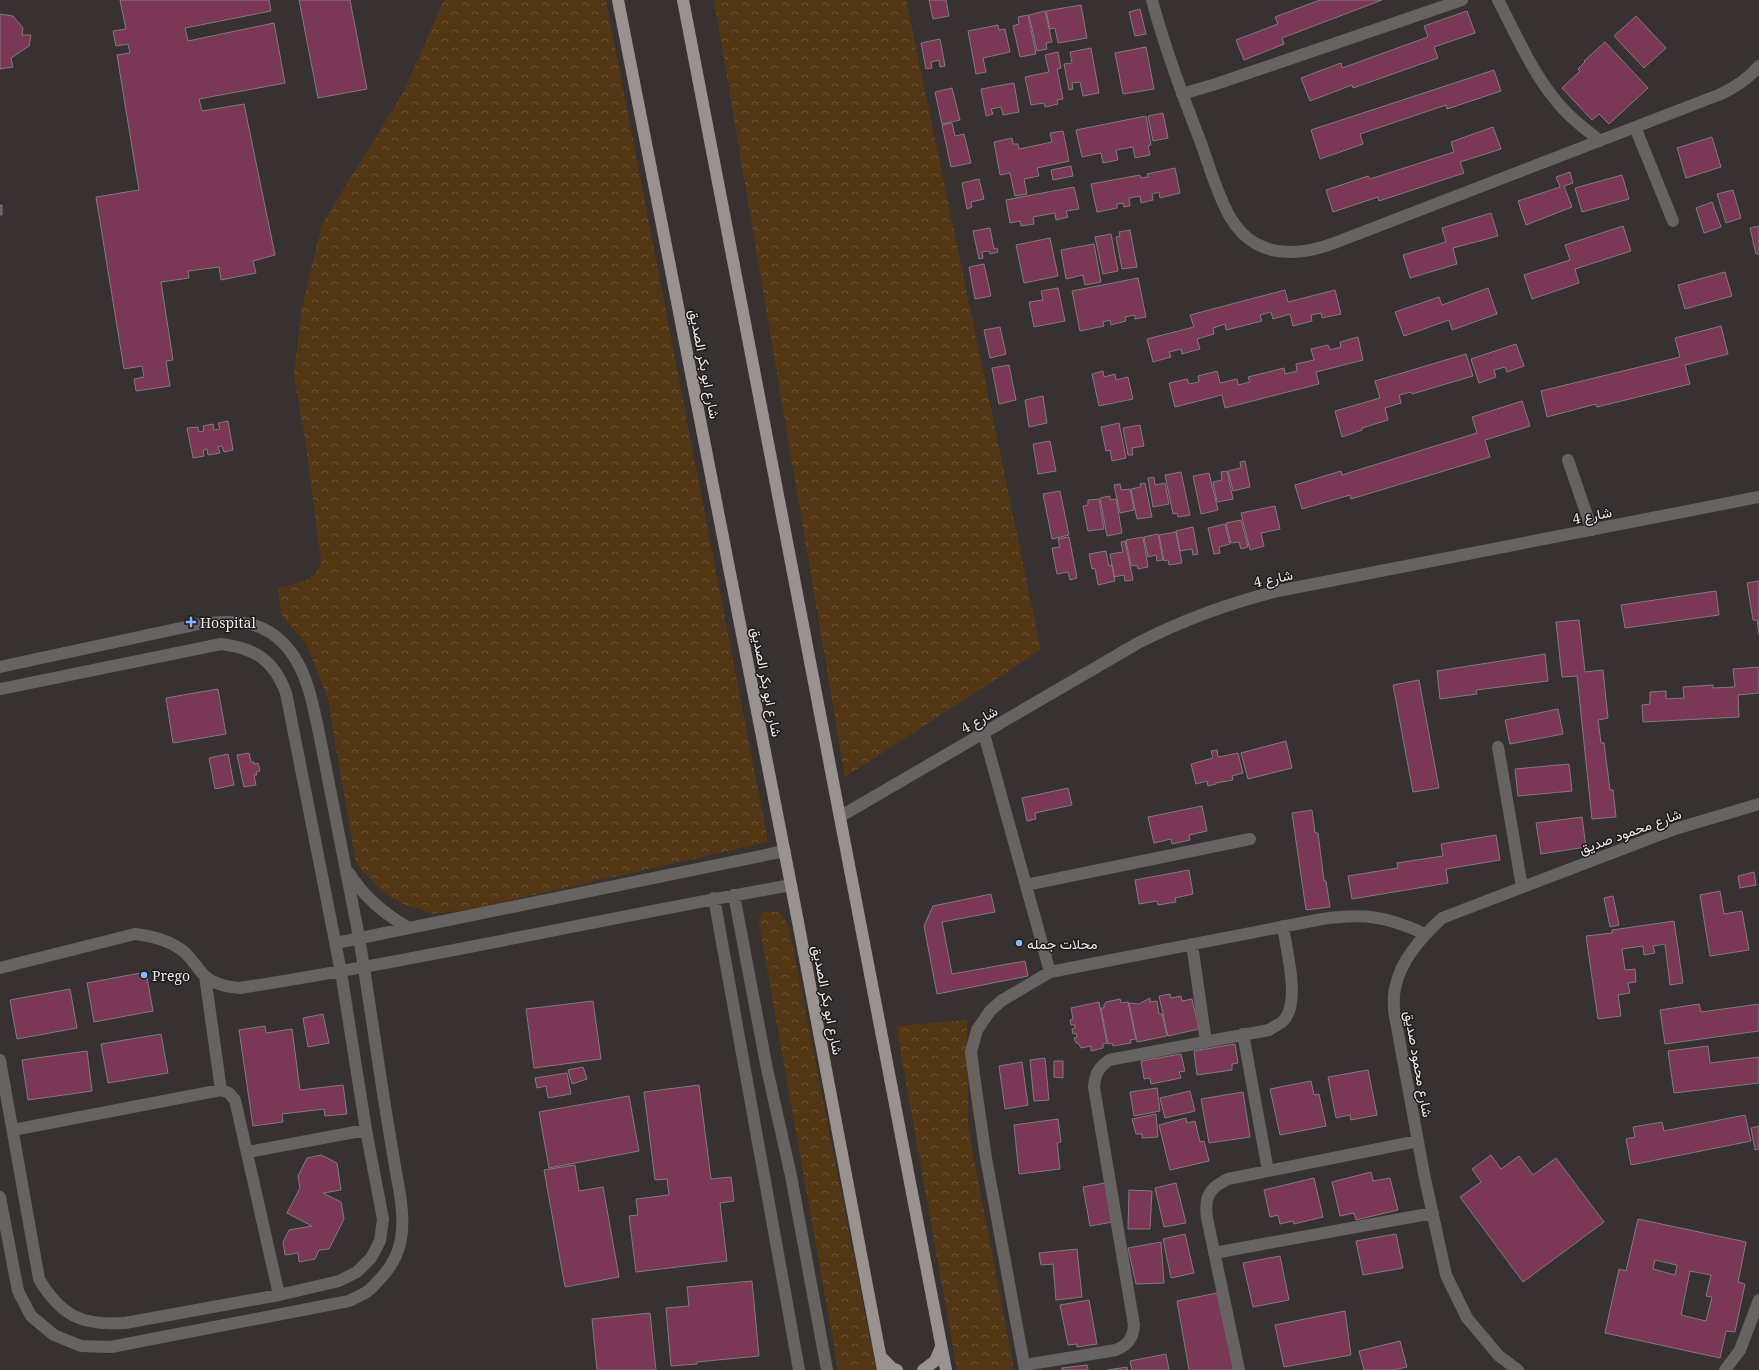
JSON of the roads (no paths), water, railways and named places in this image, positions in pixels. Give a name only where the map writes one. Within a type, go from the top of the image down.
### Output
[{"type":"main road","name":"شارع ابو بكر الصديق","points":[[618,0],[785,851],[883,1370]]},
{"type":"main road","points":[[682,0],[841,816],[946,1370]]},
{"type":"main road","points":[[923,1370],[935,1361],[942,1347]]},
{"type":"main road","points":[[881,1357],[892,1368],[897,1370]]},
{"type":"street","points":[[1152,0],[1182,94],[1218,189],[1230,216],[1240,232],[1255,243],[1273,250],[1292,252],[1311,250],[1329,245],[1721,94],[1738,86],[1752,75],[1759,66]]},
{"type":"street","points":[[1182,94],[1216,84],[1462,0]]},
{"type":"street","points":[[1498,0],[1539,77],[1552,95],[1566,112],[1600,141]]},
{"type":"street","points":[[1635,127],[1673,221]]},
{"type":"street","points":[[1568,460],[1592,530]]},
{"type":"street","name":"شارع 4","points":[[841,816],[1138,643],[1183,621],[1213,610],[1278,591],[1759,497]]},
{"type":"street","points":[[0,666],[205,623],[224,621],[238,621],[253,624],[267,631],[285,646],[293,656],[310,691],[346,869],[359,938],[404,1215],[402,1237],[396,1257],[384,1275],[369,1290],[349,1301],[111,1347],[82,1346],[54,1335],[31,1316],[18,1291],[0,1197]]},
{"type":"street","points":[[0,689],[221,644],[244,648],[255,653],[269,663],[280,677],[286,693],[336,943],[366,1130],[383,1218],[380,1240],[371,1258],[357,1272],[339,1281],[279,1295],[125,1323],[104,1325],[83,1321],[65,1311],[50,1297],[39,1279],[0,1060]]},
{"type":"street","points":[[984,734],[1050,972]]},
{"type":"street","points":[[1498,747],[1522,887]]},
{"type":"street","name":"شارع محمود صديق","points":[[1518,1370],[1499,1356],[1467,1318],[1446,1275],[1418,1141],[1394,1011],[1395,989],[1401,968],[1425,934],[1442,918],[1675,829],[1759,804]]},
{"type":"street","points":[[1026,885],[1250,839]]},
{"type":"street","points":[[336,943],[785,851]]},
{"type":"street","points":[[346,869],[355,883],[375,905],[394,920],[409,928]]},
{"type":"street","points":[[0,968],[135,934],[152,936],[169,942],[184,952],[205,976],[216,983],[228,987],[240,988],[363,968],[714,898],[791,885]]},
{"type":"street","points":[[734,895],[768,1070],[791,1176],[827,1370]]},
{"type":"street","points":[[714,898],[799,1370]]},
{"type":"street","points":[[1282,926],[1293,991],[1292,1007],[1283,1021],[1269,1030],[1109,1060],[1100,1066],[1095,1076],[1094,1087],[1134,1325],[1133,1334],[1130,1341],[1124,1347],[1116,1350],[1025,1367],[986,1158],[971,1052],[977,1030],[990,1011],[1001,1001],[1050,972],[1282,926],[1348,915],[1368,916],[1401,923],[1425,934]]},
{"type":"street","points":[[1192,944],[1206,1042]]},
{"type":"street","points":[[205,976],[220,1090]]},
{"type":"street","points":[[1243,1034],[1268,1171]]},
{"type":"street","points":[[13,1130],[220,1090],[229,1093],[236,1100],[279,1295]]},
{"type":"street","points":[[248,1152],[366,1130]]},
{"type":"street","points":[[1239,1370],[1205,1206],[1209,1194],[1217,1184],[1228,1179],[1418,1141]]},
{"type":"street","points":[[1214,1253],[1433,1213]]},
{"type":"street","points":[[1725,1370],[1740,1350],[1759,1300]]},
{"type":"street","points":[[211,1308],[216,1327]]},
{"type":"place","name":"Hospital","points":[[191,622]]},
{"type":"place","name":"محلات جمله","points":[[1019,943]]},
{"type":"place","name":"Prego","points":[[144,975]]}]
